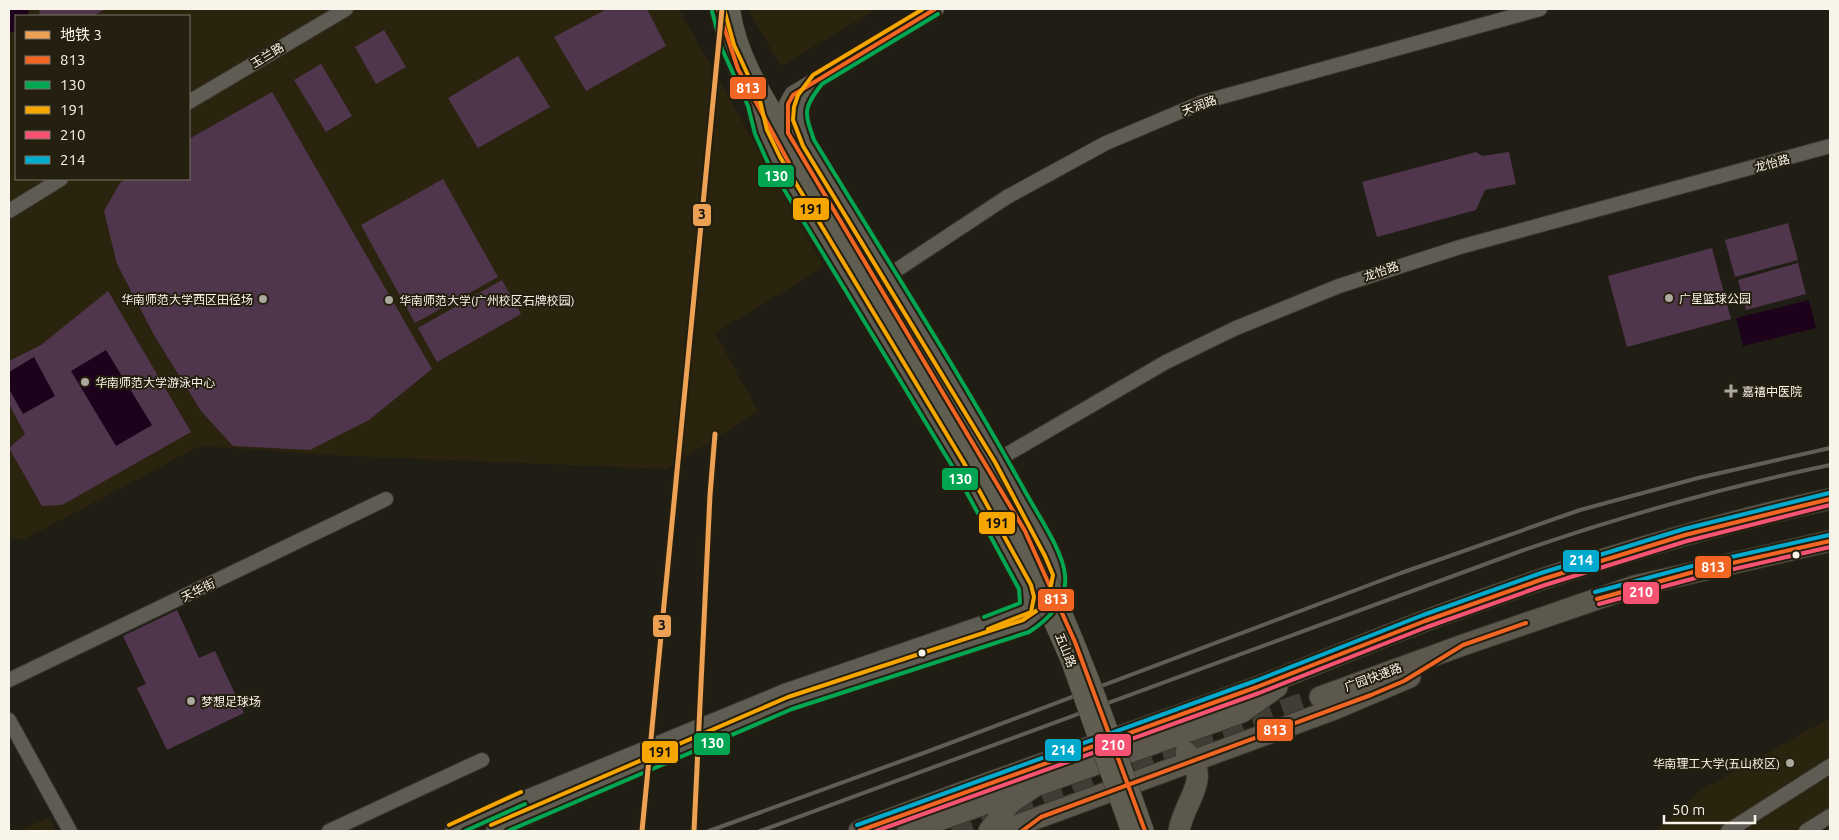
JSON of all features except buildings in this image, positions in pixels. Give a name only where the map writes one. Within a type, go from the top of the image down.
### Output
[{"type":"highway","points":[[859,831],[940,800],[1297,672],[1448,612],[1543,579],[1665,541],[1830,499]]},
{"type":"highway","name":"广园快速路","points":[[1320,697],[1463,645],[1635,586],[1830,541]]},
{"type":"highway","points":[[1002,831],[1371,695],[1404,681],[1463,645]]},
{"type":"highway","points":[[908,831],[1242,712],[1297,672]]},
{"type":"highway","points":[[1157,743],[1171,745],[1186,752],[1195,761],[1199,772],[1198,781],[1181,820],[1179,831]]},
{"type":"highway","points":[[989,831],[1010,803],[1035,786]]},
{"type":"highway","points":[[1022,831],[1041,817]]},
{"type":"main road","name":"五山路","points":[[718,9],[728,47],[754,104],[806,178],[1025,531],[1052,584],[1084,659],[1145,831]]},
{"type":"main road","name":"五山路","points":[[731,9],[743,52],[753,74],[788,133],[806,178],[1024,556],[1043,595],[1070,661],[1130,831]]},
{"type":"main road","points":[[788,133],[788,104],[793,95],[935,9]]},
{"type":"street","name":"玉兰路","points":[[190,101],[346,9]]},
{"type":"street","name":"天润路","points":[[889,275],[1015,192],[1106,143],[1194,106],[1286,78],[1540,9]]},
{"type":"street","points":[[494,831],[790,703],[1026,626],[1043,614],[1055,598],[1059,586],[1059,574],[1052,554],[1000,459],[808,143],[799,118],[800,108],[803,98],[818,79]]},
{"type":"street","points":[[452,831],[478,817],[787,690],[1026,608],[1028,597],[1024,587],[966,480],[774,160],[761,132],[754,104]]},
{"type":"street","name":"龙怡路","points":[[966,480],[1166,362],[1201,344],[1339,286],[1460,247],[1830,146]]},
{"type":"street","points":[[11,209],[59,180]]},
{"type":"street","name":"天华街","points":[[9,680],[386,499]]},
{"type":"street","points":[[9,720],[70,831]]},
{"type":"street","points":[[329,831],[482,760]]},
{"type":"street","points":[[1728,831],[1830,766]]},
{"type":"street","points":[[1806,831],[1830,816]]},
{"type":"shaded area","name":"华南师范大学(广州校区石牌校园)","points":[[9,9],[679,9],[824,267],[715,333],[758,411],[667,469],[348,456],[200,446],[25,539],[9,539]]},
{"type":"shaded area","points":[[9,9],[29,9],[28,15],[15,15],[15,31],[9,33]]},
{"type":"shaded area","points":[[40,9],[106,9],[95,15],[39,15]]},
{"type":"shaded area","points":[[607,9],[647,9],[666,46],[586,91],[554,37]]},
{"type":"shaded area","points":[[748,9],[877,9],[781,66]]},
{"type":"shaded area","points":[[384,30],[406,67],[376,84],[355,47]]},
{"type":"shaded area","points":[[518,56],[550,107],[478,148],[448,98]]},
{"type":"shaded area","points":[[321,64],[352,116],[326,132],[294,80]]},
{"type":"shaded area","name":"华南师范大学西区田径场","points":[[272,92],[432,369],[369,420],[310,450],[233,446],[201,411],[154,335],[117,264],[104,211],[120,183],[124,180],[190,180],[190,138]]},
{"type":"shaded area","points":[[1476,152],[1482,156],[1509,152],[1516,184],[1485,190],[1476,210],[1377,237],[1362,182]]},
{"type":"shaded area","points":[[443,179],[498,277],[415,323],[361,225]]},
{"type":"shaded area","points":[[1788,223],[1798,260],[1735,277],[1725,240]]},
{"type":"shaded area","name":"广星篮球公园","points":[[1712,248],[1731,319],[1627,347],[1608,276]]},
{"type":"shaded area","points":[[1798,263],[1806,294],[1746,310],[1738,280]]},
{"type":"shaded area","points":[[502,280],[521,314],[437,362],[418,328]]},
{"type":"shaded area","name":"华南师范大学游泳中心","points":[[108,291],[191,432],[62,505],[42,506],[9,448],[25,434],[9,404],[9,361],[41,345]]},
{"type":"shaded area","points":[[1809,300],[1816,328],[1743,346],[1736,318]]},
{"type":"shaded area","points":[[106,350],[152,425],[116,446],[71,371]]},
{"type":"shaded area","points":[[34,357],[55,396],[23,414],[9,389],[9,372]]},
{"type":"shaded area","name":"梦想足球场","points":[[177,610],[199,658],[215,651],[244,713],[167,750],[137,688],[146,684],[123,636]]},
{"type":"shaded area","name":"华南理工大学(五山校区)","points":[[1830,718],[1830,831],[1656,831],[1701,790]]},
{"type":"shaded area","points":[[49,817],[56,831],[19,831]]},
{"type":"tunnel","points":[[952,831],[1146,758],[1320,697]]},
{"type":"railway","points":[[709,831],[929,751],[1401,573],[1580,510],[1698,478],[1830,448]]},
{"type":"railway","points":[[760,831],[1521,551],[1674,503],[1830,465]]},
{"type":"metro line","name":"3","points":[[642,831],[722,9]]},
{"type":"metro line","name":"3","points":[[694,831],[710,495],[715,434]]},
{"type":"transit line","name":"813","points":[[718,9],[738,69],[789,163]]},
{"type":"transit line","name":"191","points":[[724,9],[734,45],[760,101],[767,130],[780,157],[964,463],[1031,585],[1034,597],[1031,612],[988,629]]},
{"type":"transit line","name":"191","points":[[491,825],[788,697],[1023,620],[1039,609],[1049,595],[1053,575],[1045,556],[995,462],[803,146],[793,120],[794,107],[798,95],[813,75],[923,9]]},
{"type":"transit line","name":"813","points":[[935,9],[793,95],[788,104],[788,133],[1025,531],[1075,642],[1145,831]]},
{"type":"transit line","name":"130","points":[[712,11],[722,49],[748,106],[755,134],[768,163],[954,469],[1019,589],[1020,603],[984,617]]},
{"type":"transit line","name":"130","points":[[508,831],[792,709],[1029,632],[1050,615],[1060,601],[1065,584],[1065,575],[1060,555],[1049,533],[949,359],[814,140],[808,123],[808,105],[822,84],[938,14]]},
{"type":"transit line","name":"214","points":[[857,825],[1255,681],[1423,615],[1541,573],[1684,529],[1829,493]]},
{"type":"transit line","name":"813","points":[[859,831],[1257,687],[1425,621],[1543,579],[1685,535],[1830,499]]},
{"type":"transit line","name":"210","points":[[876,831],[1259,693],[1427,627],[1545,585],[1687,541],[1830,505]]},
{"type":"transit line","name":"214","points":[[1595,592],[1696,565],[1829,535]]},
{"type":"transit line","name":"813","points":[[1597,599],[1697,571],[1830,541]]},
{"type":"transit line","name":"210","points":[[1599,604],[1699,577],[1830,547]]},
{"type":"transit line","name":"813","points":[[1022,831],[1041,817],[1371,695],[1404,681],[1463,645],[1526,623]]},
{"type":"transit line","name":"191","points":[[449,825],[521,792]]},
{"type":"transit line","name":"130","points":[[465,831],[525,804]]},
{"type":"place","name":"广星篮球公园","points":[[1669,298]]},
{"type":"place","name":"华南师范大学西区田径场","points":[[263,299]]},
{"type":"place","name":"华南师范大学(广州校区石牌校园)","points":[[389,300]]},
{"type":"place","name":"华南师范大学游泳中心","points":[[85,382]]},
{"type":"place","name":"嘉禧中医院","points":[[1731,391]]},
{"type":"place","name":"梦想足球场","points":[[191,701]]},
{"type":"place","name":"华南理工大学(五山校区)","points":[[1790,763]]}]
